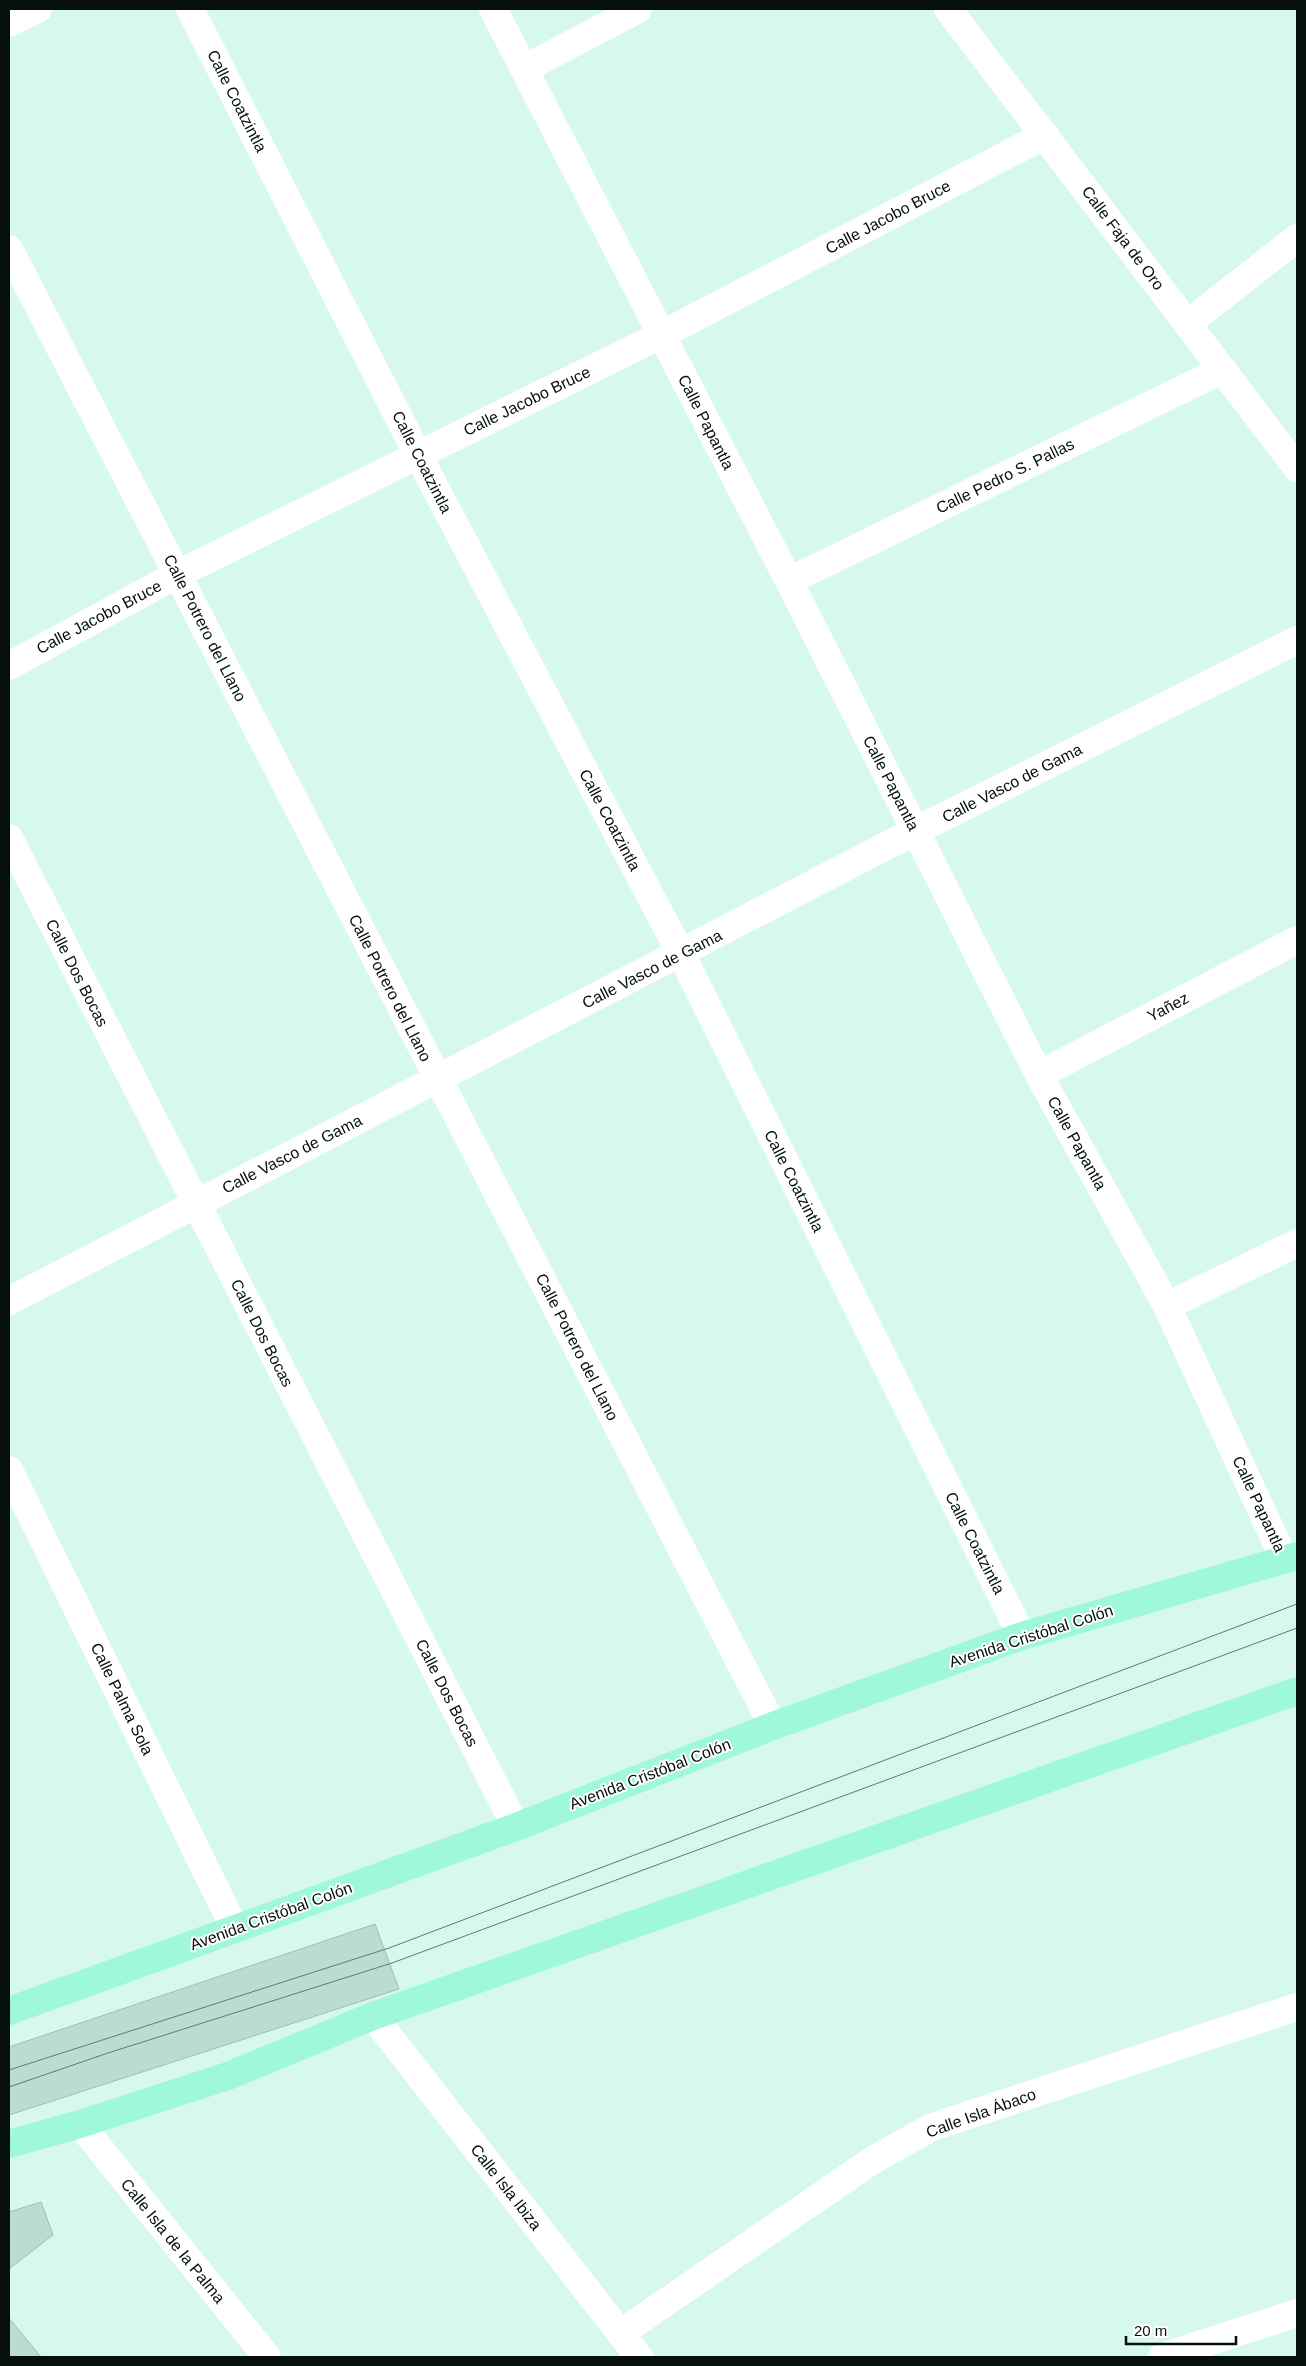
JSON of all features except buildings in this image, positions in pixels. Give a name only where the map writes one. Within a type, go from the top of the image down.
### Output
[{"type":"main road","name":"Avenida Cristóbal Colón","points":[[9,2011],[516,1827],[773,1726],[1022,1636],[1291,1558]]},
{"type":"main road","points":[[9,2144],[80,2124],[228,2076],[373,2016],[1297,1691]]},
{"type":"street","points":[[9,23],[38,9]]},
{"type":"street","name":"Calle Coatzintla","points":[[190,9],[418,455],[681,954],[1022,1636]]},
{"type":"street","name":"Calle Papantla","points":[[492,9],[789,581],[1039,1075],[1167,1306],[1291,1558]]},
{"type":"street","points":[[524,70],[638,9]]},
{"type":"street","name":"Calle Faja de Oro","points":[[948,9],[1297,468]]},
{"type":"street","name":"Calle Jacobo Bruce","points":[[9,666],[178,574],[661,335],[1045,135]]},
{"type":"street","points":[[1187,324],[1297,238]]},
{"type":"street","name":"Calle Potrero del Llano","points":[[9,249],[773,1726]]},
{"type":"street","name":"Calle Pedro S. Pallas","points":[[789,581],[1222,370]]},
{"type":"street","name":"Calle Vasco de Gama","points":[[9,1301],[915,831],[1297,640]]},
{"type":"street","name":"Calle Dos Bocas","points":[[9,838],[516,1827]]},
{"type":"street","name":"Yañez","points":[[1039,1075],[1297,940]]},
{"type":"street","points":[[1167,1306],[1297,1243]]},
{"type":"street","name":"Calle Palma Sola","points":[[9,1470],[235,1929]]},
{"type":"street","name":"Calle Isla Ábaco","points":[[621,2333],[874,2160],[932,2127],[1297,2007]]},
{"type":"street","name":"Calle Isla Ibiza","points":[[373,2016],[639,2357]]},
{"type":"street","name":"Calle Isla de la Palma","points":[[80,2124],[267,2357]]},
{"type":"street","points":[[1162,2357],[1297,2313]]},
{"type":"tram line","points":[[9,2070],[389,1948],[1297,1604]]},
{"type":"tram line","points":[[9,2087],[108,2053],[392,1963],[1297,1628]]}]
